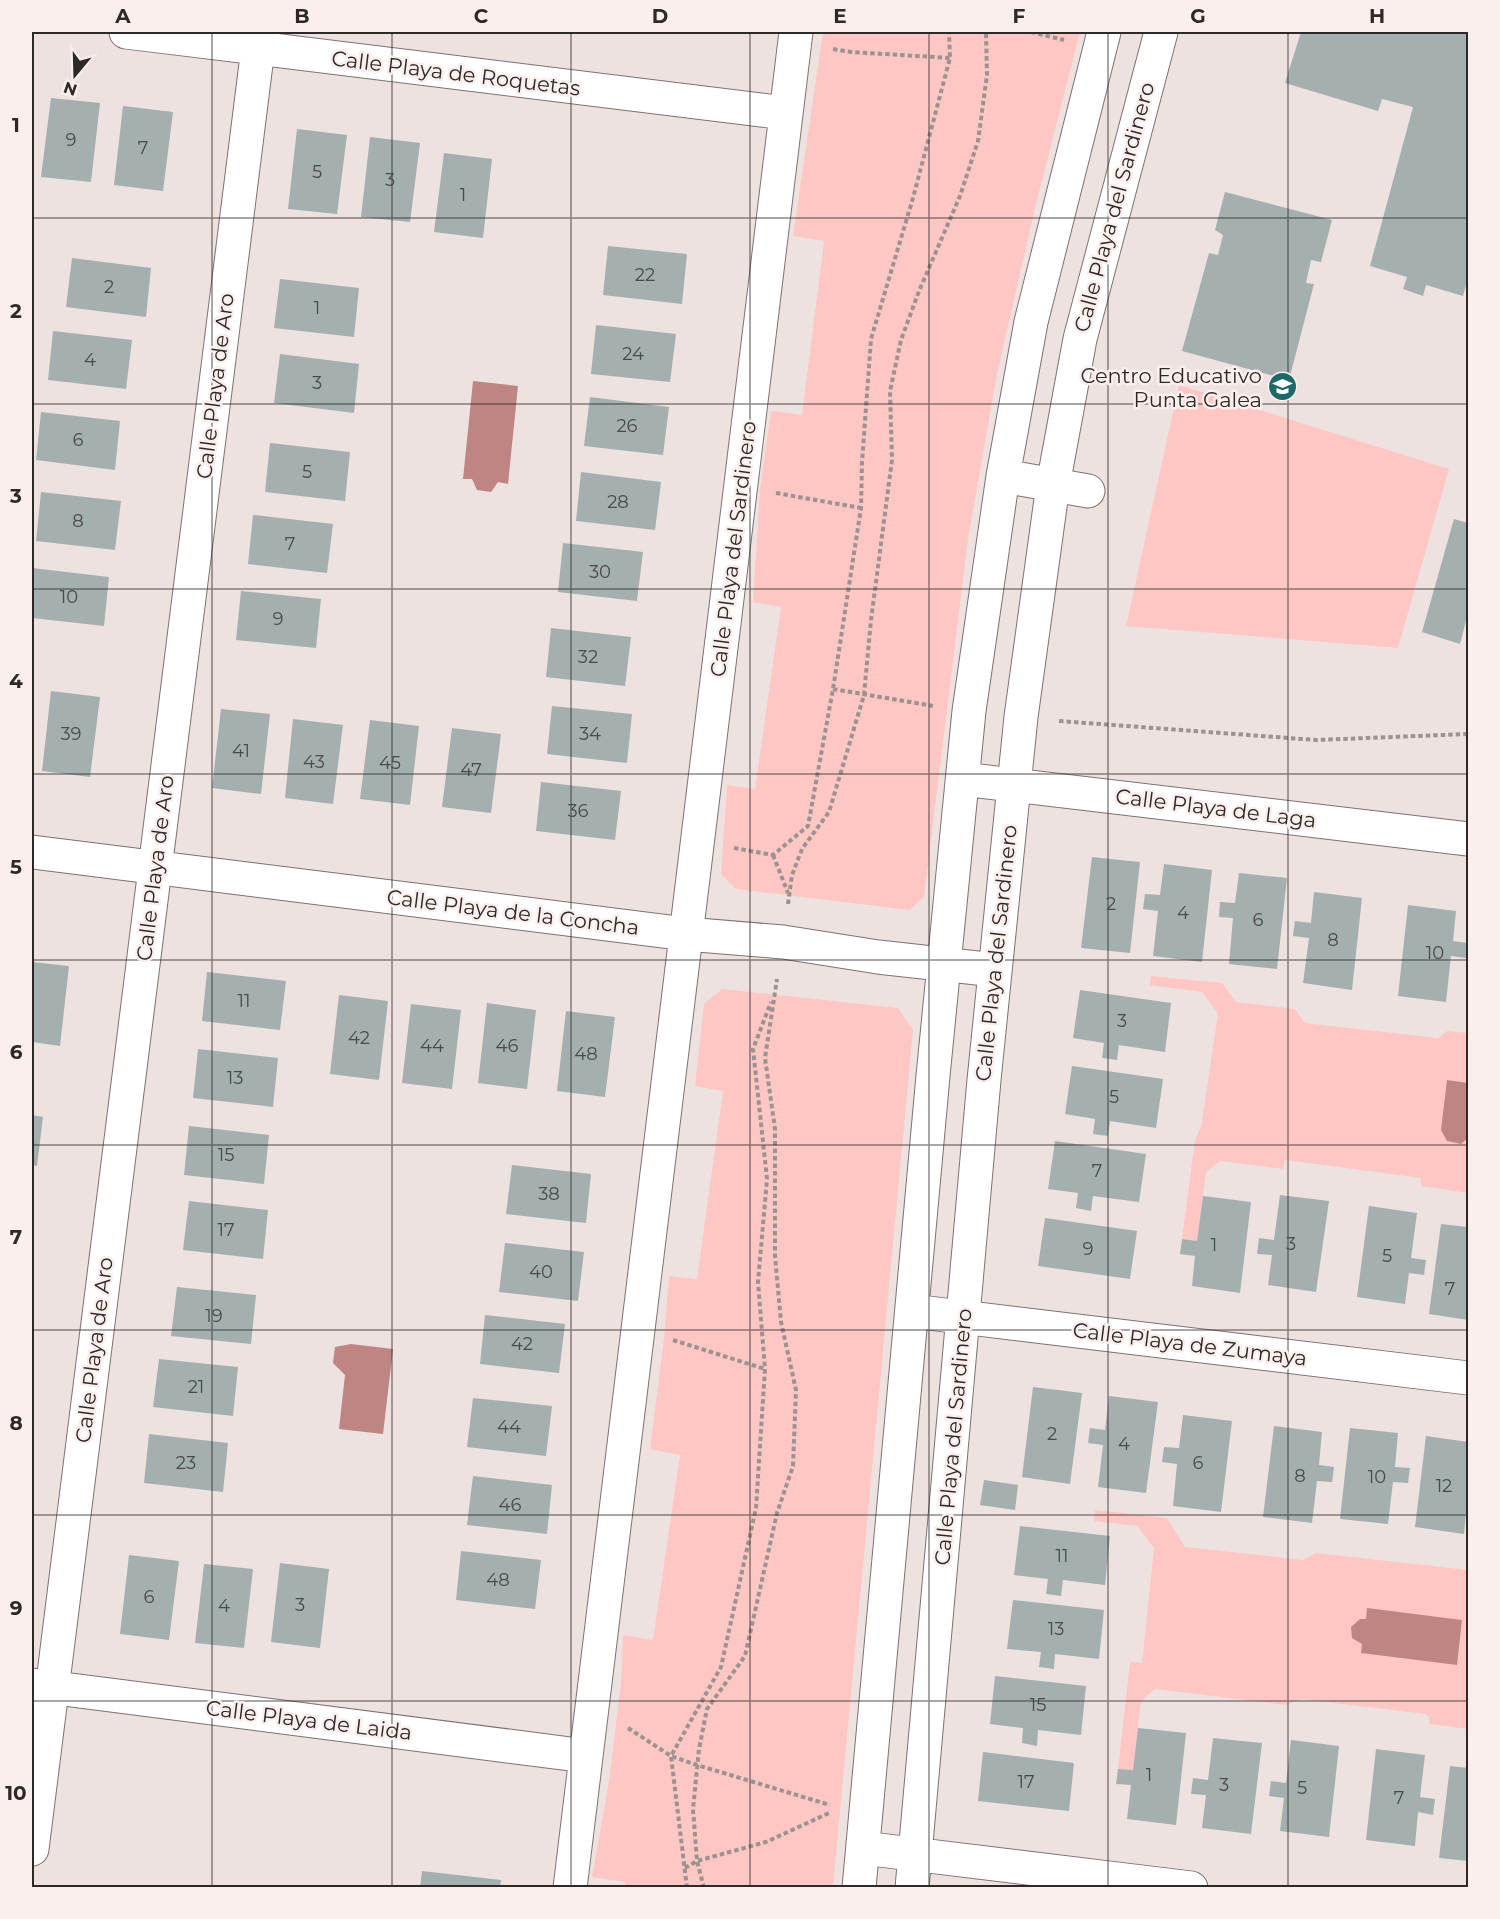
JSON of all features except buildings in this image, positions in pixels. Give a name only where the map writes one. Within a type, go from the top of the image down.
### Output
[{"type":"street","name":"Calle Playa de Roquetas","points":[[126,32],[259,40],[786,112]]},
{"type":"street","name":"Calle Playa del Sardinero","points":[[570,1887],[796,32]]},
{"type":"street","points":[[859,1887],[969,711],[1003,476],[1031,322],[1104,32]]},
{"type":"street","name":"Calle Playa del Sardinero","points":[[912,1887],[1012,784],[1053,485],[1080,339],[1161,32]]},
{"type":"street","name":"Calle Playa de Aro","points":[[32,1849],[42,1686],[155,868],[259,40]]},
{"type":"street","points":[[1003,476],[1088,491]]},
{"type":"street","name":"Calle Playa de Laga","points":[[963,779],[1468,838]]},
{"type":"street","name":"Calle Playa de la Concha","points":[[32,852],[686,934],[783,942],[995,970]]},
{"type":"street","name":"Calle Playa de Zumaya","points":[[912,1311],[1468,1378]]},
{"type":"street","name":"Calle Playa de Laida","points":[[42,1686],[586,1756]]},
{"type":"street","points":[[863,1848],[1191,1887]]},
{"type":"path","points":[[773,855],[808,826],[833,689],[861,508],[871,339],[913,198],[950,58],[948,32]]},
{"type":"path","points":[[1031,32],[1065,41]]},
{"type":"path","points":[[831,48],[851,52],[950,58]]},
{"type":"path","points":[[772,492],[861,508]]},
{"type":"path","points":[[833,689],[934,706]]},
{"type":"path","points":[[1057,721],[1316,740],[1468,734]]},
{"type":"path","points":[[724,846],[773,855]]},
{"type":"path","points":[[773,855],[789,894]]},
{"type":"path","points":[[687,1887],[670,1756],[721,1667],[756,1508],[765,1369],[758,1282],[767,1179],[753,1048],[774,995]]},
{"type":"path","points":[[664,1338],[765,1369]]},
{"type":"path","points":[[626,1726],[670,1756],[840,1808]]},
{"type":"path","points":[[685,1868],[697,1861],[766,1842],[830,1813]]},
{"type":"shaded area","points":[[823,32],[1080,32],[1035,208],[997,374],[968,539],[924,897],[910,910],[736,889],[721,874],[727,785],[755,789],[781,607],[753,602],[760,490],[771,411],[802,415],[824,241],[793,236]]},
{"type":"shaded area","points":[[473,381],[518,386],[508,484],[498,482],[491,492],[477,490],[472,479],[463,479]]},
{"type":"shaded area","points":[[1179,385],[1449,469],[1398,648],[1126,626]]},
{"type":"shaded area","points":[[1151,976],[1222,983],[1236,1002],[1295,1009],[1305,1023],[1438,1038],[1447,1031],[1468,1033],[1468,1193],[1421,1186],[1421,1178],[1285,1160],[1283,1169],[1220,1161],[1206,1172],[1197,1241],[1182,1239],[1195,1139],[1201,1127],[1218,1014],[1202,992],[1150,985]]},
{"type":"shaded area","points":[[722,989],[898,1008],[913,1030],[833,1887],[624,1888],[625,1882],[592,1877],[609,1782],[621,1683],[623,1635],[653,1640],[680,1455],[650,1449],[669,1276],[697,1279],[723,1091],[695,1086],[704,1004]]},
{"type":"shaded area","points":[[1447,1080],[1468,1083],[1468,1138],[1461,1144],[1447,1141],[1441,1130]]},
{"type":"shaded area","points":[[351,1344],[393,1349],[383,1434],[339,1429],[345,1375],[333,1363],[335,1347]]},
{"type":"shaded area","points":[[1095,1510],[1167,1518],[1185,1547],[1303,1560],[1316,1553],[1468,1570],[1468,1729],[1429,1724],[1429,1717],[1425,1714],[1301,1699],[1287,1705],[1155,1689],[1141,1701],[1133,1770],[1118,1769],[1130,1662],[1142,1663],[1154,1548],[1137,1526],[1094,1521]]},
{"type":"shaded area","points":[[1367,1608],[1462,1620],[1457,1665],[1361,1653],[1362,1644],[1352,1638],[1351,1627],[1360,1619],[1366,1619]]},
{"type":"place","name":"Centro Educativo Punta Galea","points":[[1283,387]]}]
